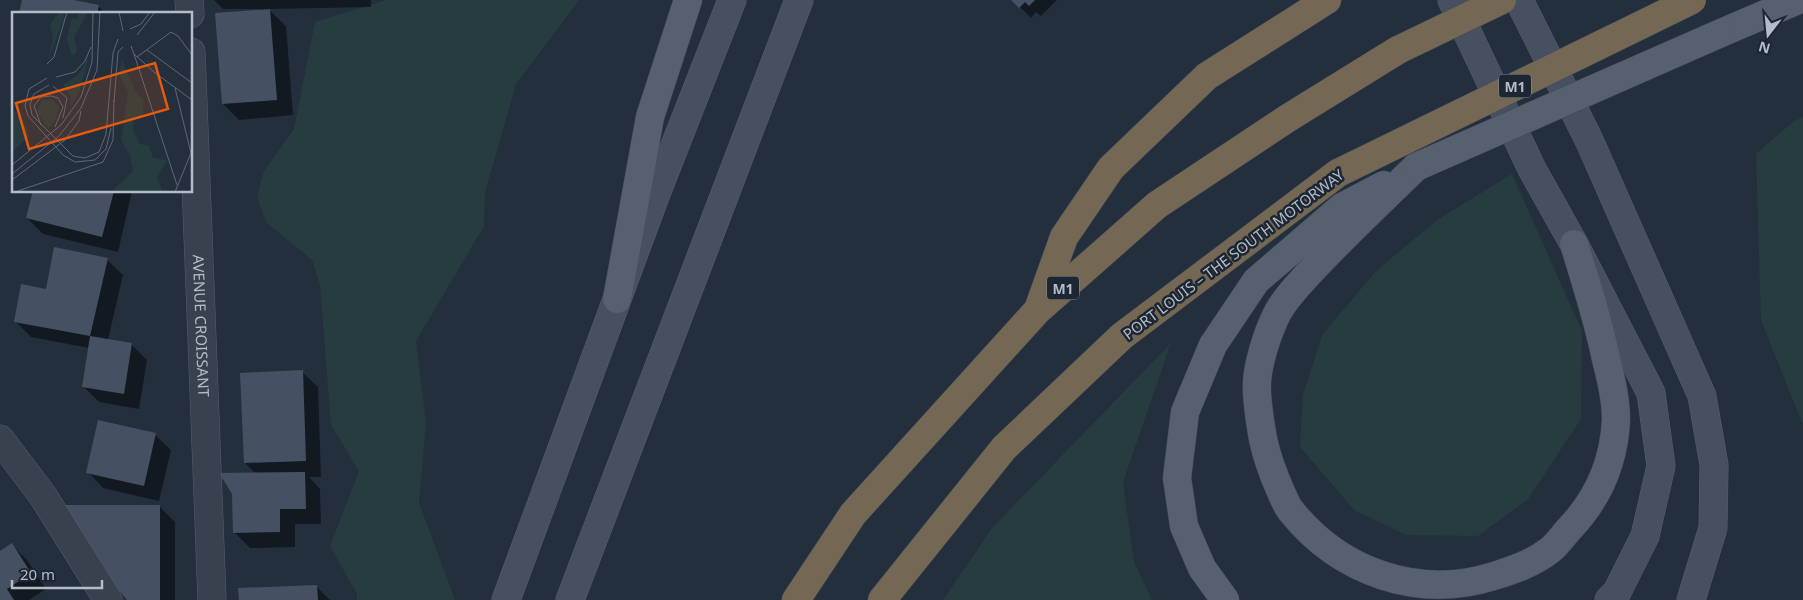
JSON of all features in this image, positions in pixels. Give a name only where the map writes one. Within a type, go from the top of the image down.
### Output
[{"type":"highway","points":[[1037,311],[1064,237],[1111,168],[1207,76],[1327,0]]},
{"type":"highway","name":"M1","points":[[796,600],[853,514],[1037,311],[1157,205],[1288,118],[1398,50],[1502,0]]},
{"type":"highway","name":"PORT LOUIS – THE SOUTH MOTORWAY","points":[[882,600],[1004,448],[1122,336],[1338,173],[1692,0]]},
{"type":"main road","points":[[617,299],[650,117],[688,0]]},
{"type":"main road","points":[[1225,600],[1202,568],[1184,526],[1176,478],[1185,412],[1213,345],[1256,281],[1342,207],[1416,167],[1798,0]]},
{"type":"main road","points":[[1416,167],[1342,238],[1298,284],[1276,315],[1263,351],[1257,382],[1260,424],[1267,461],[1289,509],[1324,546],[1354,564],[1392,579],[1422,584],[1459,584],[1488,578],[1522,567],[1550,550],[1580,517],[1595,496],[1607,471],[1613,448],[1616,421],[1615,399],[1599,325],[1574,244]]},
{"type":"street","points":[[506,600],[657,190],[732,0]]},
{"type":"street","points":[[570,600],[799,0]]},
{"type":"street","points":[[1452,0],[1532,169],[1574,244],[1651,393],[1660,466],[1645,536],[1617,592],[1609,600]]},
{"type":"street","points":[[1519,0],[1589,140],[1702,396],[1714,465],[1713,528],[1691,600]]},
{"type":"street","name":"AVENUE CROISSANT","points":[[192,78],[212,600]]},
{"type":"street","points":[[0,439],[43,496],[108,600]]},
{"type":"green space","points":[[386,0],[579,0],[516,84],[485,192],[484,226],[416,341],[426,423],[419,503],[455,600],[357,600],[357,594],[330,546],[359,471],[331,425],[320,285],[312,260],[266,222],[257,197],[264,171],[294,129],[315,22]]},
{"type":"green space","points":[[1803,117],[1803,425],[1761,320],[1756,154],[1794,121]]},
{"type":"green space","points":[[1512,174],[1582,331],[1581,419],[1528,499],[1478,536],[1406,535],[1354,510],[1300,447],[1303,395],[1322,335],[1377,270],[1437,220]]},
{"type":"green space","points":[[1171,343],[1123,482],[1134,562],[1152,600],[943,600],[992,528]]},
{"type":"building","points":[[22,0],[74,0],[99,5],[97,12],[19,12]]},
{"type":"building","points":[[1011,0],[1035,0],[1029,6],[1025,2],[1019,8]]},
{"type":"building","points":[[270,9],[277,100],[222,104],[215,13]]},
{"type":"building","points":[[33,192],[114,192],[102,237],[26,218]]},
{"type":"building","points":[[54,247],[108,258],[90,336],[14,322],[21,284],[46,289]]},
{"type":"building","points":[[90,336],[132,343],[124,394],[82,387]]},
{"type":"building","points":[[303,370],[306,461],[244,463],[240,373]]},
{"type":"building","points":[[98,420],[156,433],[144,486],[86,473]]},
{"type":"building","points":[[305,472],[306,509],[280,509],[280,532],[233,533],[232,494],[219,473]]},
{"type":"building","points":[[50,505],[160,505],[160,600],[127,600]]},
{"type":"building","points":[[12,543],[31,573],[7,589],[14,600],[0,600],[0,551]]},
{"type":"building","points":[[317,585],[318,600],[239,600],[238,588]]}]
